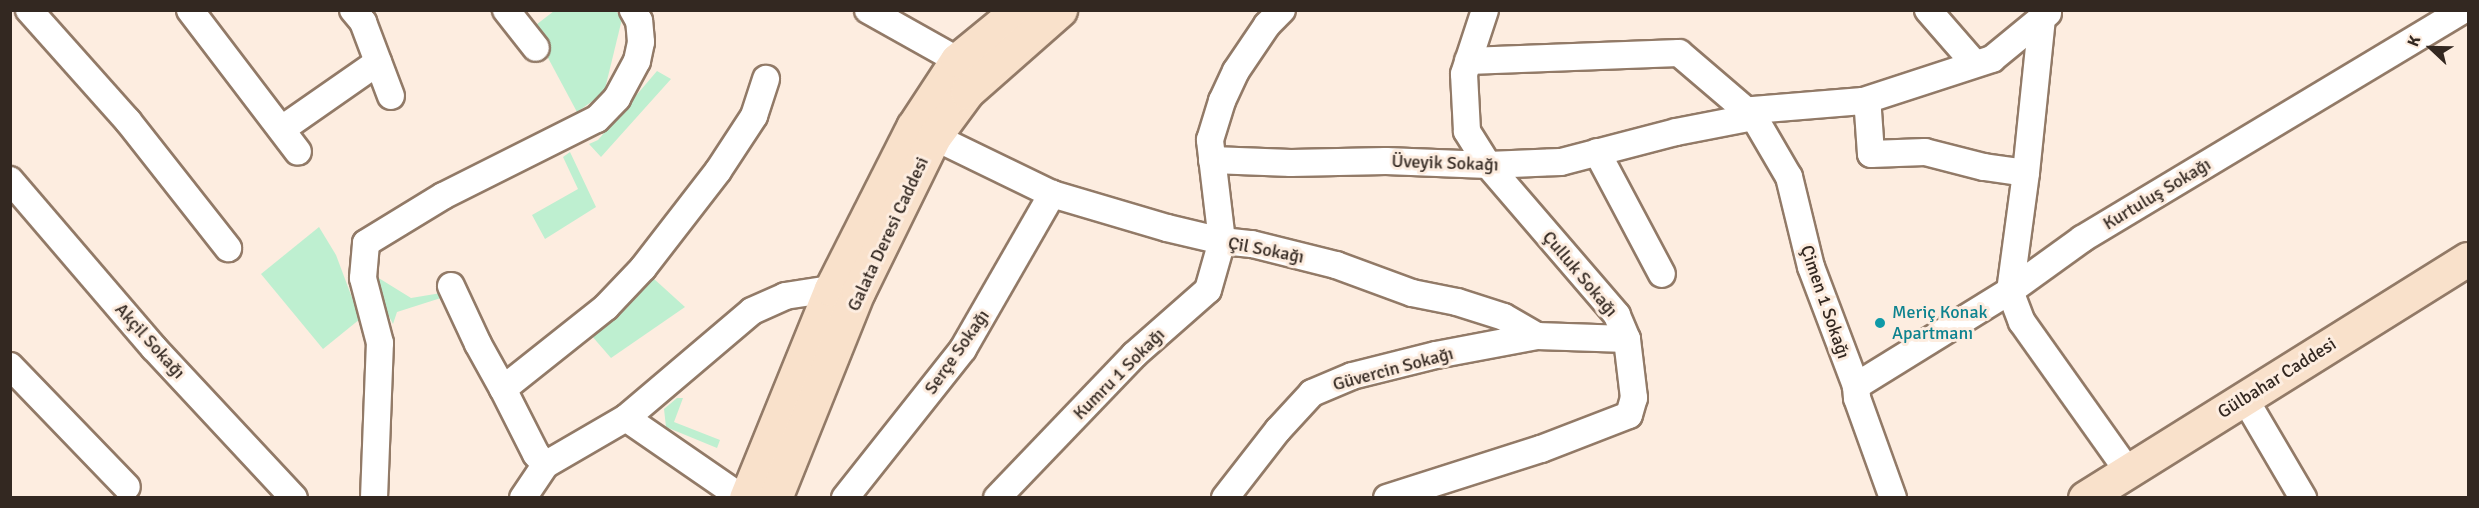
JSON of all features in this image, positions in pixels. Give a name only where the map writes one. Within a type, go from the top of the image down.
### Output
[{"type":"main road","name":"Galata Deresi Caddesi","points":[[744,498],[957,60],[1018,10]]},
{"type":"main road","name":"Galata Deresi Caddesi","points":[[923,132],[1060,10]]},
{"type":"main road","name":"Gülbahar Caddesi","points":[[2085,498],[2469,259]]},
{"type":"main road","name":"Galata Deresi Caddesi","points":[[775,498],[844,290]]},
{"type":"street","points":[[29,10],[128,121],[228,248]]},
{"type":"street","points":[[190,10],[298,152]]},
{"type":"street","points":[[353,10],[363,22],[391,96]]},
{"type":"street","points":[[506,10],[536,48]]},
{"type":"street","points":[[374,498],[380,343],[363,278],[366,243],[443,196],[597,120],[617,98],[637,61],[641,42],[639,21],[633,10]]},
{"type":"street","points":[[868,10],[957,60]]},
{"type":"street","points":[[1222,241],[1210,140],[1222,101],[1236,71],[1267,25],[1282,10]]},
{"type":"street","name":"Çulluk Sokağı","points":[[1387,498],[1541,449],[1629,415],[1634,398],[1627,339],[1617,315],[1488,165],[1467,131],[1464,74],[1485,10]]},
{"type":"street","name":"Kurtuluş Sokağı","points":[[1856,386],[2010,291],[2082,239],[2463,10]]},
{"type":"street","points":[[1930,11],[1974,63]]},
{"type":"street","points":[[2047,14],[2010,291],[2022,322],[2128,471]]},
{"type":"street","name":"Üveyik Sokağı","points":[[1212,160],[1291,163],[1386,161],[1488,165],[1561,162],[1753,113],[1863,101],[1992,58],[2047,14]]},
{"type":"street","name":"Çimen 1 Sokağı","points":[[1468,61],[1680,53],[1753,113],[1789,177],[1811,267],[1856,386],[1857,398],[1893,498]]},
{"type":"street","points":[[282,129],[378,62]]},
{"type":"street","points":[[503,389],[606,307],[643,268],[718,171],[762,99],[766,80]]},
{"type":"street","points":[[1863,101],[1868,111],[1871,154],[1925,152],[1984,167],[2026,173]]},
{"type":"street","name":"Çil Sokağı","points":[[923,132],[1052,194],[1222,241],[1252,244],[1336,265],[1412,292],[1457,302],[1504,317],[1537,336],[1627,339]]},
{"type":"street","points":[[1597,152],[1662,274]]},
{"type":"street","name":"Akçil Sokağı","points":[[10,180],[154,348],[294,498]]},
{"type":"street","name":"Serçe Sokağı","points":[[845,498],[963,349],[1052,194]]},
{"type":"street","name":"Kumru 1 Sokağı","points":[[997,498],[1134,355],[1208,290],[1222,241]]},
{"type":"street","points":[[451,286],[478,344],[536,454],[545,465]]},
{"type":"street","points":[[523,498],[545,465],[626,418],[752,311],[785,296],[844,290]]},
{"type":"street","name":"Güvercin Sokağı","points":[[1225,498],[1278,430],[1312,393],[1352,376],[1537,336]]},
{"type":"street","points":[[10,366],[127,487]]},
{"type":"street","points":[[2244,399],[2303,498]]},
{"type":"street","points":[[626,418],[744,498]]},
{"type":"green space","points":[[554,11],[616,11],[622,19],[604,93],[577,112],[532,28]]},
{"type":"green space","points":[[657,71],[671,79],[601,157],[589,144],[598,140]]},
{"type":"green space","points":[[570,152],[596,207],[545,239],[532,215],[578,189],[563,157]]},
{"type":"green space","points":[[319,227],[336,255],[360,319],[323,349],[261,274]]},
{"type":"green space","points":[[377,277],[411,298],[441,293],[444,297],[397,312],[393,324],[376,291]]},
{"type":"green space","points":[[653,278],[685,307],[611,358],[591,335]]},
{"type":"green space","points":[[677,398],[683,398],[674,422],[720,440],[717,448],[666,427],[664,409]]},
{"type":"place","name":"Meriç Konak Apartmanı","points":[[1880,323]]}]
